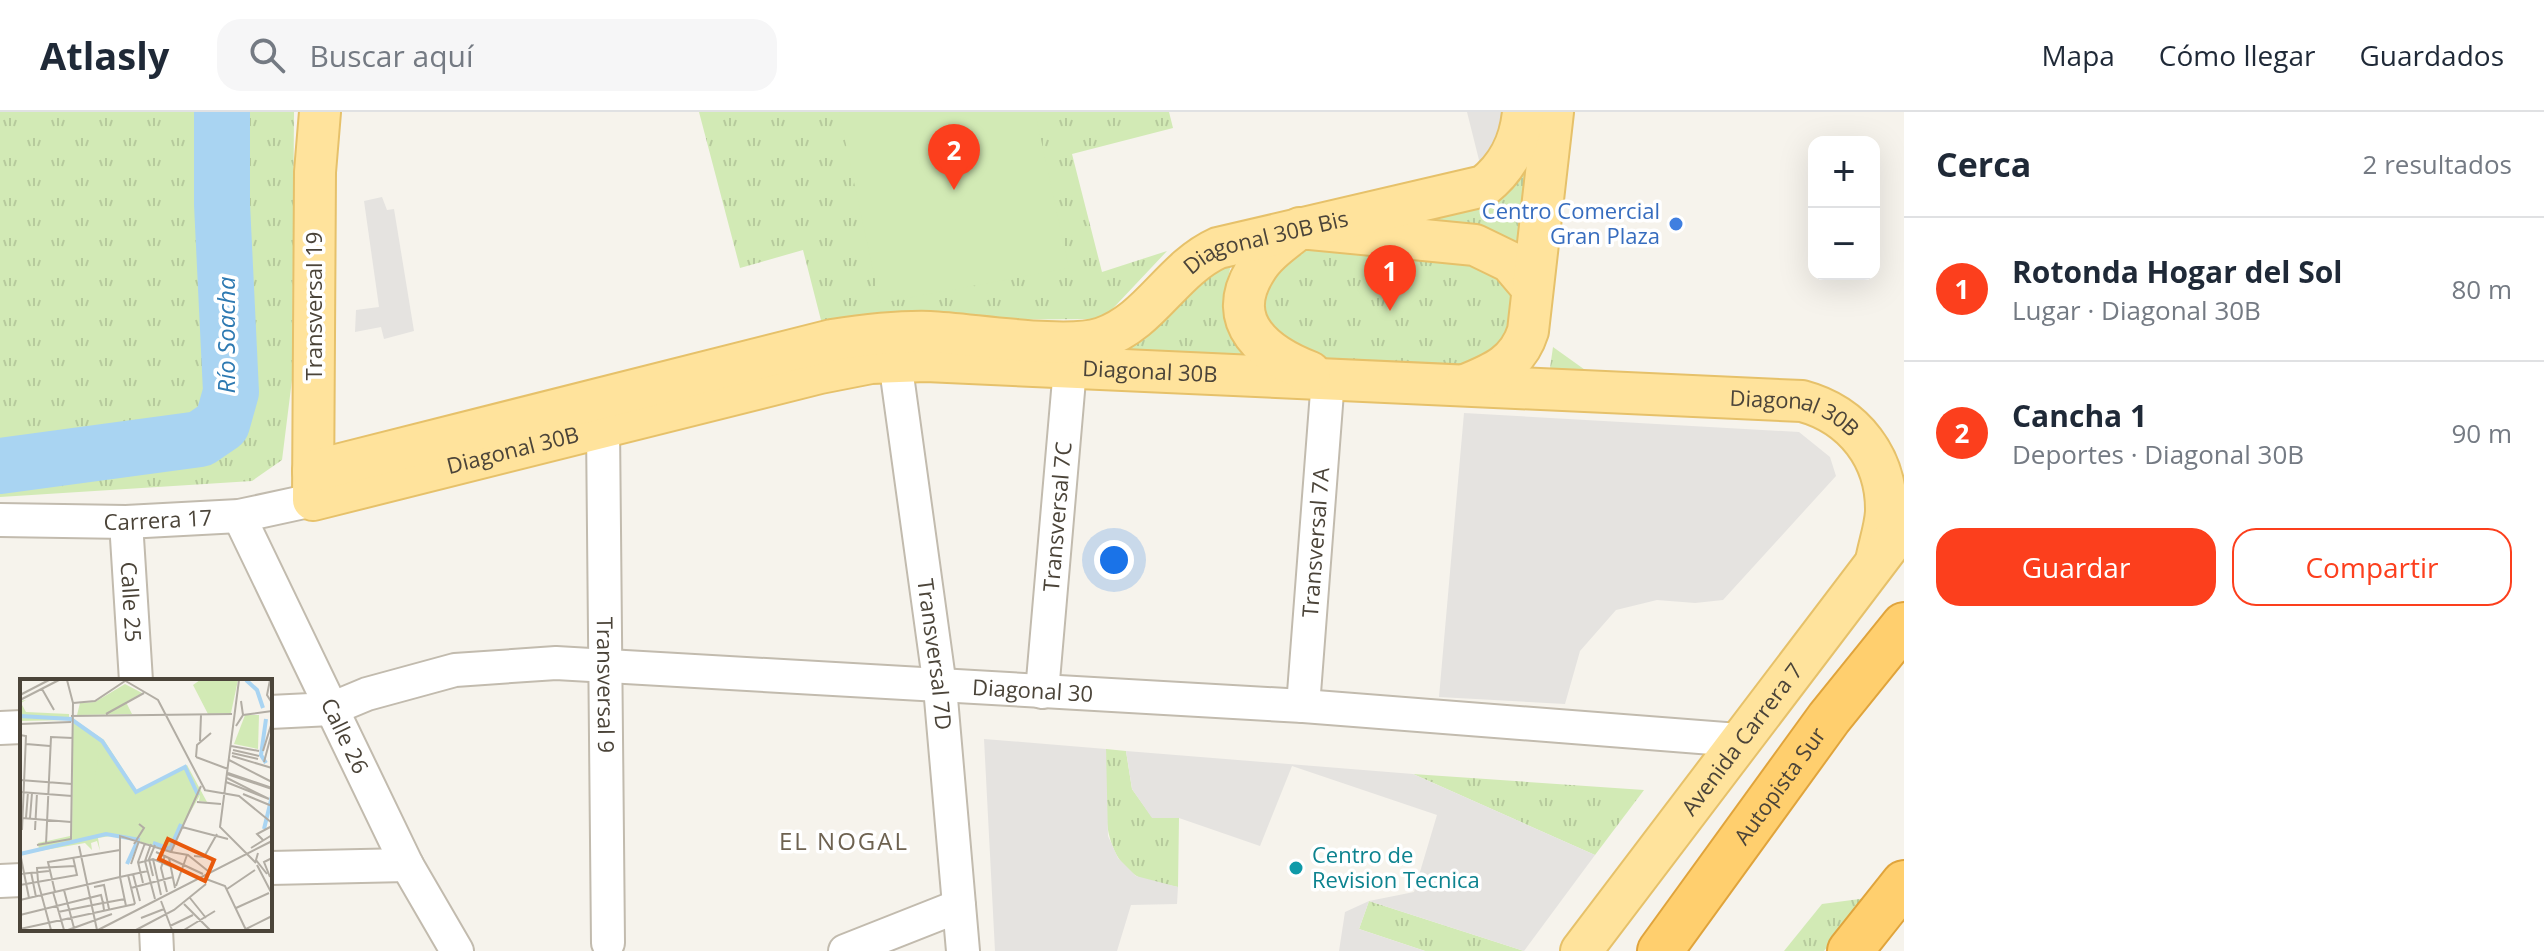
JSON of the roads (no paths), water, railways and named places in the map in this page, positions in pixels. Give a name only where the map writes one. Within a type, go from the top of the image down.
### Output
[{"type":"highway","name":"Autopista Sur","points":[[1660,951],[1819,731],[1904,625]]},
{"type":"highway","points":[[1850,951],[1904,883]]},
{"type":"main road","name":"Transversal 19","points":[[313,486],[315,172],[320,112]]},
{"type":"main road","name":"Diagonal 30B Bis","points":[[1071,354],[1136,320],[1201,256],[1244,240],[1484,186],[1501,173],[1515,149],[1523,112]]},
{"type":"main road","points":[[1464,386],[1496,372],[1523,348],[1553,112]]},
{"type":"main road","points":[[1328,379],[1281,361],[1263,348],[1246,315],[1246,299],[1256,268],[1300,228],[1475,245],[1510,262],[1532,288]]},
{"type":"main road","name":"Diagonal 30B","points":[[313,486],[832,340],[907,332],[1071,354],[1328,379],[1802,401],[1824,407],[1857,433],[1873,453],[1881,471],[1886,515],[1876,561]]},
{"type":"main road","name":"Diagonal 30B","points":[[313,486],[603,427],[820,373],[895,361],[1071,354]]},
{"type":"main road","name":"Avenida Carrera 7","points":[[1581,951],[1738,740],[1904,526]]},
{"type":"street","name":"Transversal 7C","points":[[1042,692],[1071,354]]},
{"type":"street","name":"Transversal 7D","points":[[895,361],[940,687],[963,951]]},
{"type":"street","name":"Transversal 7A","points":[[1303,706],[1328,379]]},
{"type":"street","name":"Transversal 9","points":[[603,427],[608,943]]},
{"type":"street","name":"Carrera 17","points":[[0,520],[126,522],[239,516],[313,486]]},
{"type":"street","name":"Calle 26","points":[[239,516],[407,865],[457,951]]},
{"type":"street","name":"Calle 25","points":[[126,522],[136,679]]},
{"type":"street","name":"Diagonal 30","points":[[272,712],[331,709],[367,694],[455,670],[515,664],[1303,706],[1738,740]]},
{"type":"street","points":[[0,728],[20,727]]},
{"type":"street","points":[[272,868],[407,865]]},
{"type":"street","points":[[0,881],[20,880]]},
{"type":"street","points":[[845,951],[959,906]]},
{"type":"street","points":[[156,931],[157,951]]},
{"type":"waterway","name":"Río Soacha","points":[[0,466],[200,439],[222,424],[231,392],[222,204],[222,112]]},
{"type":"place","name":"Cancha 1","points":[[954,190]]},
{"type":"place","name":"Centro Comercial Gran Plaza","points":[[1676,224]]},
{"type":"place","name":"Rotonda Hogar del Sol","points":[[1390,311]]},
{"type":"place","name":"Centro de Revision Tecnica","points":[[1296,868]]},
{"type":"district","name":"EL NOGAL","points":[[844,842]]}]
